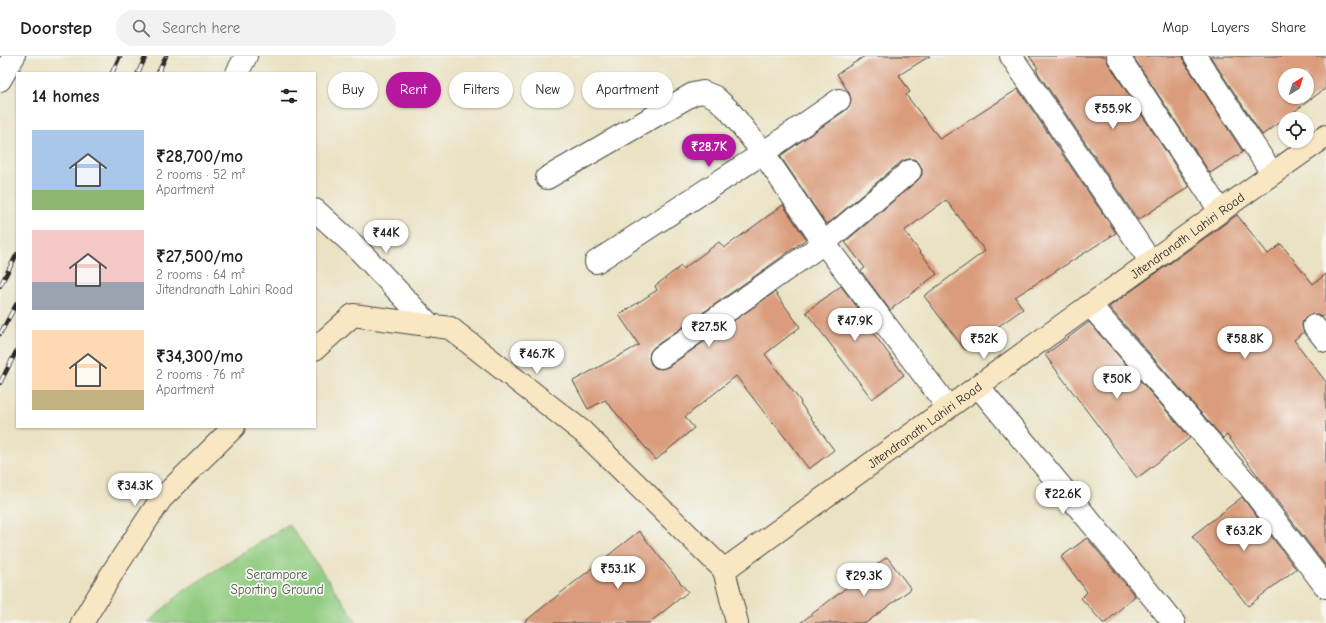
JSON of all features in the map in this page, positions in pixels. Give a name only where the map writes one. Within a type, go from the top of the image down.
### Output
[{"type":"street","points":[[0,80],[14,56]]},
{"type":"street","points":[[238,72],[246,56]]},
{"type":"street","points":[[1011,56],[1151,262]]},
{"type":"street","points":[[1118,56],[1220,211]]},
{"type":"street","points":[[1195,56],[1272,173]]},
{"type":"street","points":[[547,178],[693,94],[703,92],[715,97],[729,110],[763,153],[824,243],[948,407]]},
{"type":"street","points":[[596,262],[763,153],[839,100]]},
{"type":"street","name":"Jitendranath Lahiri Road","points":[[724,570],[1272,173],[1326,136]]},
{"type":"street","points":[[661,357],[824,243],[910,171]]},
{"type":"street","points":[[316,211],[357,248],[430,326]]},
{"type":"street","points":[[1090,305],[1249,486],[1326,587]]},
{"type":"street","points":[[316,347],[353,315],[450,328],[584,432],[724,570],[737,623]]},
{"type":"street","points":[[978,386],[1174,623]]},
{"type":"street","points":[[82,623],[114,570],[161,499],[233,428]]},
{"type":"green space","name":"Serampore Sporting Ground","points":[[289,524],[358,623],[148,623],[183,591]]},
{"type":"building","points":[[865,56],[930,56],[899,75],[910,92],[906,95],[940,139],[1018,89],[1116,233],[1015,297],[1023,309],[965,350],[924,296],[985,251],[946,200],[904,231],[937,274],[890,310],[861,271],[865,268],[845,242],[918,180],[922,175],[922,169],[919,163],[914,159],[902,161],[826,224],[780,156],[846,110],[850,105],[851,99],[837,74]]},
{"type":"building","points":[[1029,56],[1106,56],[1108,63],[1189,187],[1138,220],[1040,76],[1036,69],[1038,68]]},
{"type":"building","points":[[1137,56],[1183,56],[1185,63],[1243,152],[1210,173],[1134,58]]},
{"type":"building","points":[[1210,56],[1326,56],[1326,88],[1314,97],[1314,68],[1278,68],[1278,104],[1304,104],[1293,112],[1278,112],[1278,123],[1262,135]]},
{"type":"building","points":[[783,205],[806,239],[654,347],[650,352],[649,358],[651,364],[655,368],[662,369],[668,367],[775,292],[800,327],[765,354],[801,402],[800,403],[834,450],[809,469],[736,376],[685,417],[694,428],[656,460],[605,400],[588,409],[573,381],[639,345],[619,315],[657,290],[655,286],[681,266],[683,269],[719,242],[724,248]]},
{"type":"building","points":[[1237,215],[1268,254],[1281,244],[1313,284],[1326,274],[1326,314],[1322,317],[1318,314],[1313,314],[1306,317],[1302,322],[1304,332],[1294,340],[1326,382],[1326,566],[1227,435],[1223,438],[1109,307]]},
{"type":"building","points":[[841,286],[871,325],[869,327],[904,375],[872,399],[806,312]]},
{"type":"building","points":[[1089,322],[1190,438],[1137,478],[1045,355]]},
{"type":"building","points":[[1242,497],[1296,569],[1248,606],[1192,536]]},
{"type":"building","points":[[639,531],[688,592],[649,623],[523,623]]},
{"type":"building","points":[[1087,538],[1135,596],[1105,623],[1103,623],[1081,598],[1087,592],[1061,557]]},
{"type":"building","points":[[887,557],[911,589],[866,623],[800,623]]},
{"type":"railway","points":[[112,72],[120,56]]},
{"type":"railway","points":[[138,72],[146,56]]},
{"type":"railway","points":[[158,72],[166,56]]},
{"type":"railway","points":[[0,286],[16,256]]},
{"type":"railway","points":[[0,334],[16,305]]},
{"type":"railway","points":[[0,383],[16,352]]}]
